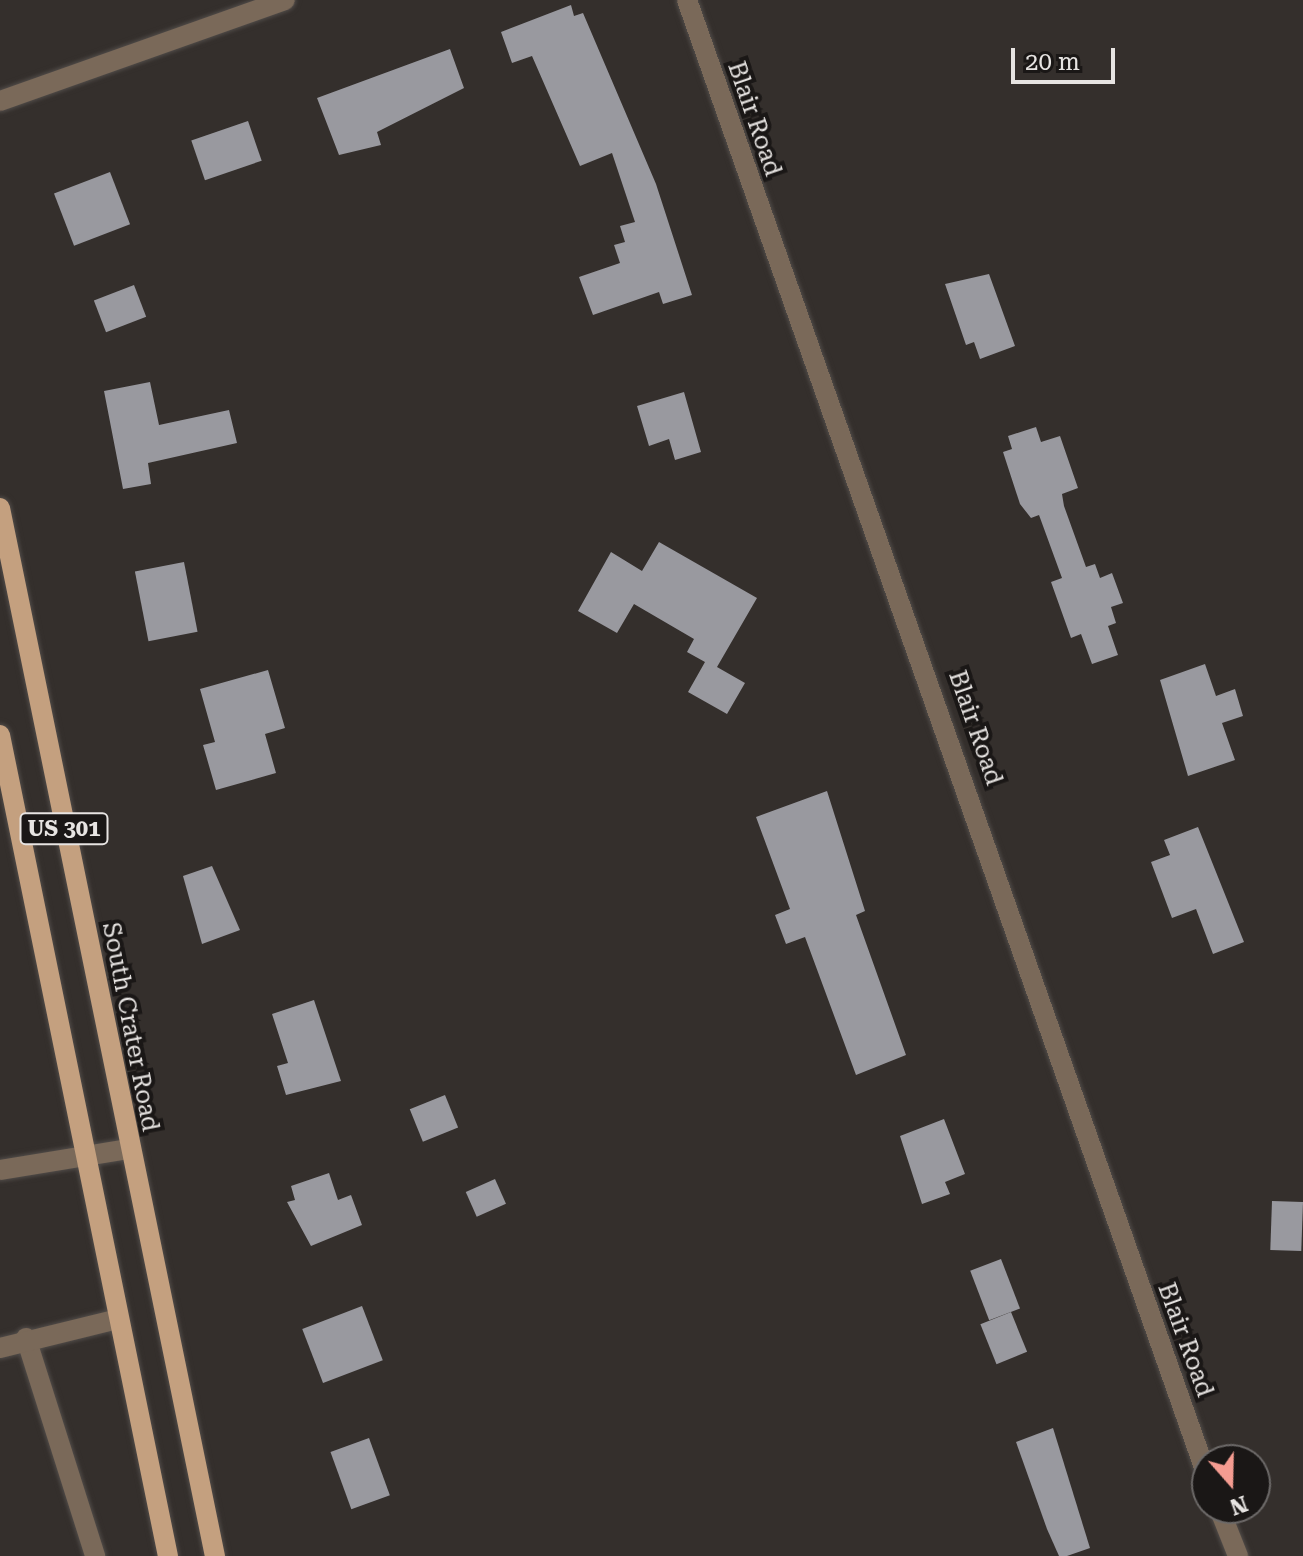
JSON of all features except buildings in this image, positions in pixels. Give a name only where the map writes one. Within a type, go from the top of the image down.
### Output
[{"type":"main road","name":"South Crater Road","points":[[0,508],[128,1149],[215,1556]]},
{"type":"main road","name":"US 301","points":[[0,735],[168,1556]]},
{"type":"street","points":[[0,101],[285,0]]},
{"type":"street","name":"Blair Road","points":[[687,0],[1196,1444]]},
{"type":"street","points":[[0,1170],[128,1149]]},
{"type":"street","points":[[0,1348],[26,1338],[118,1319]]},
{"type":"street","points":[[26,1338],[95,1556]]},
{"type":"street","points":[[1225,1524],[1238,1556]]}]
